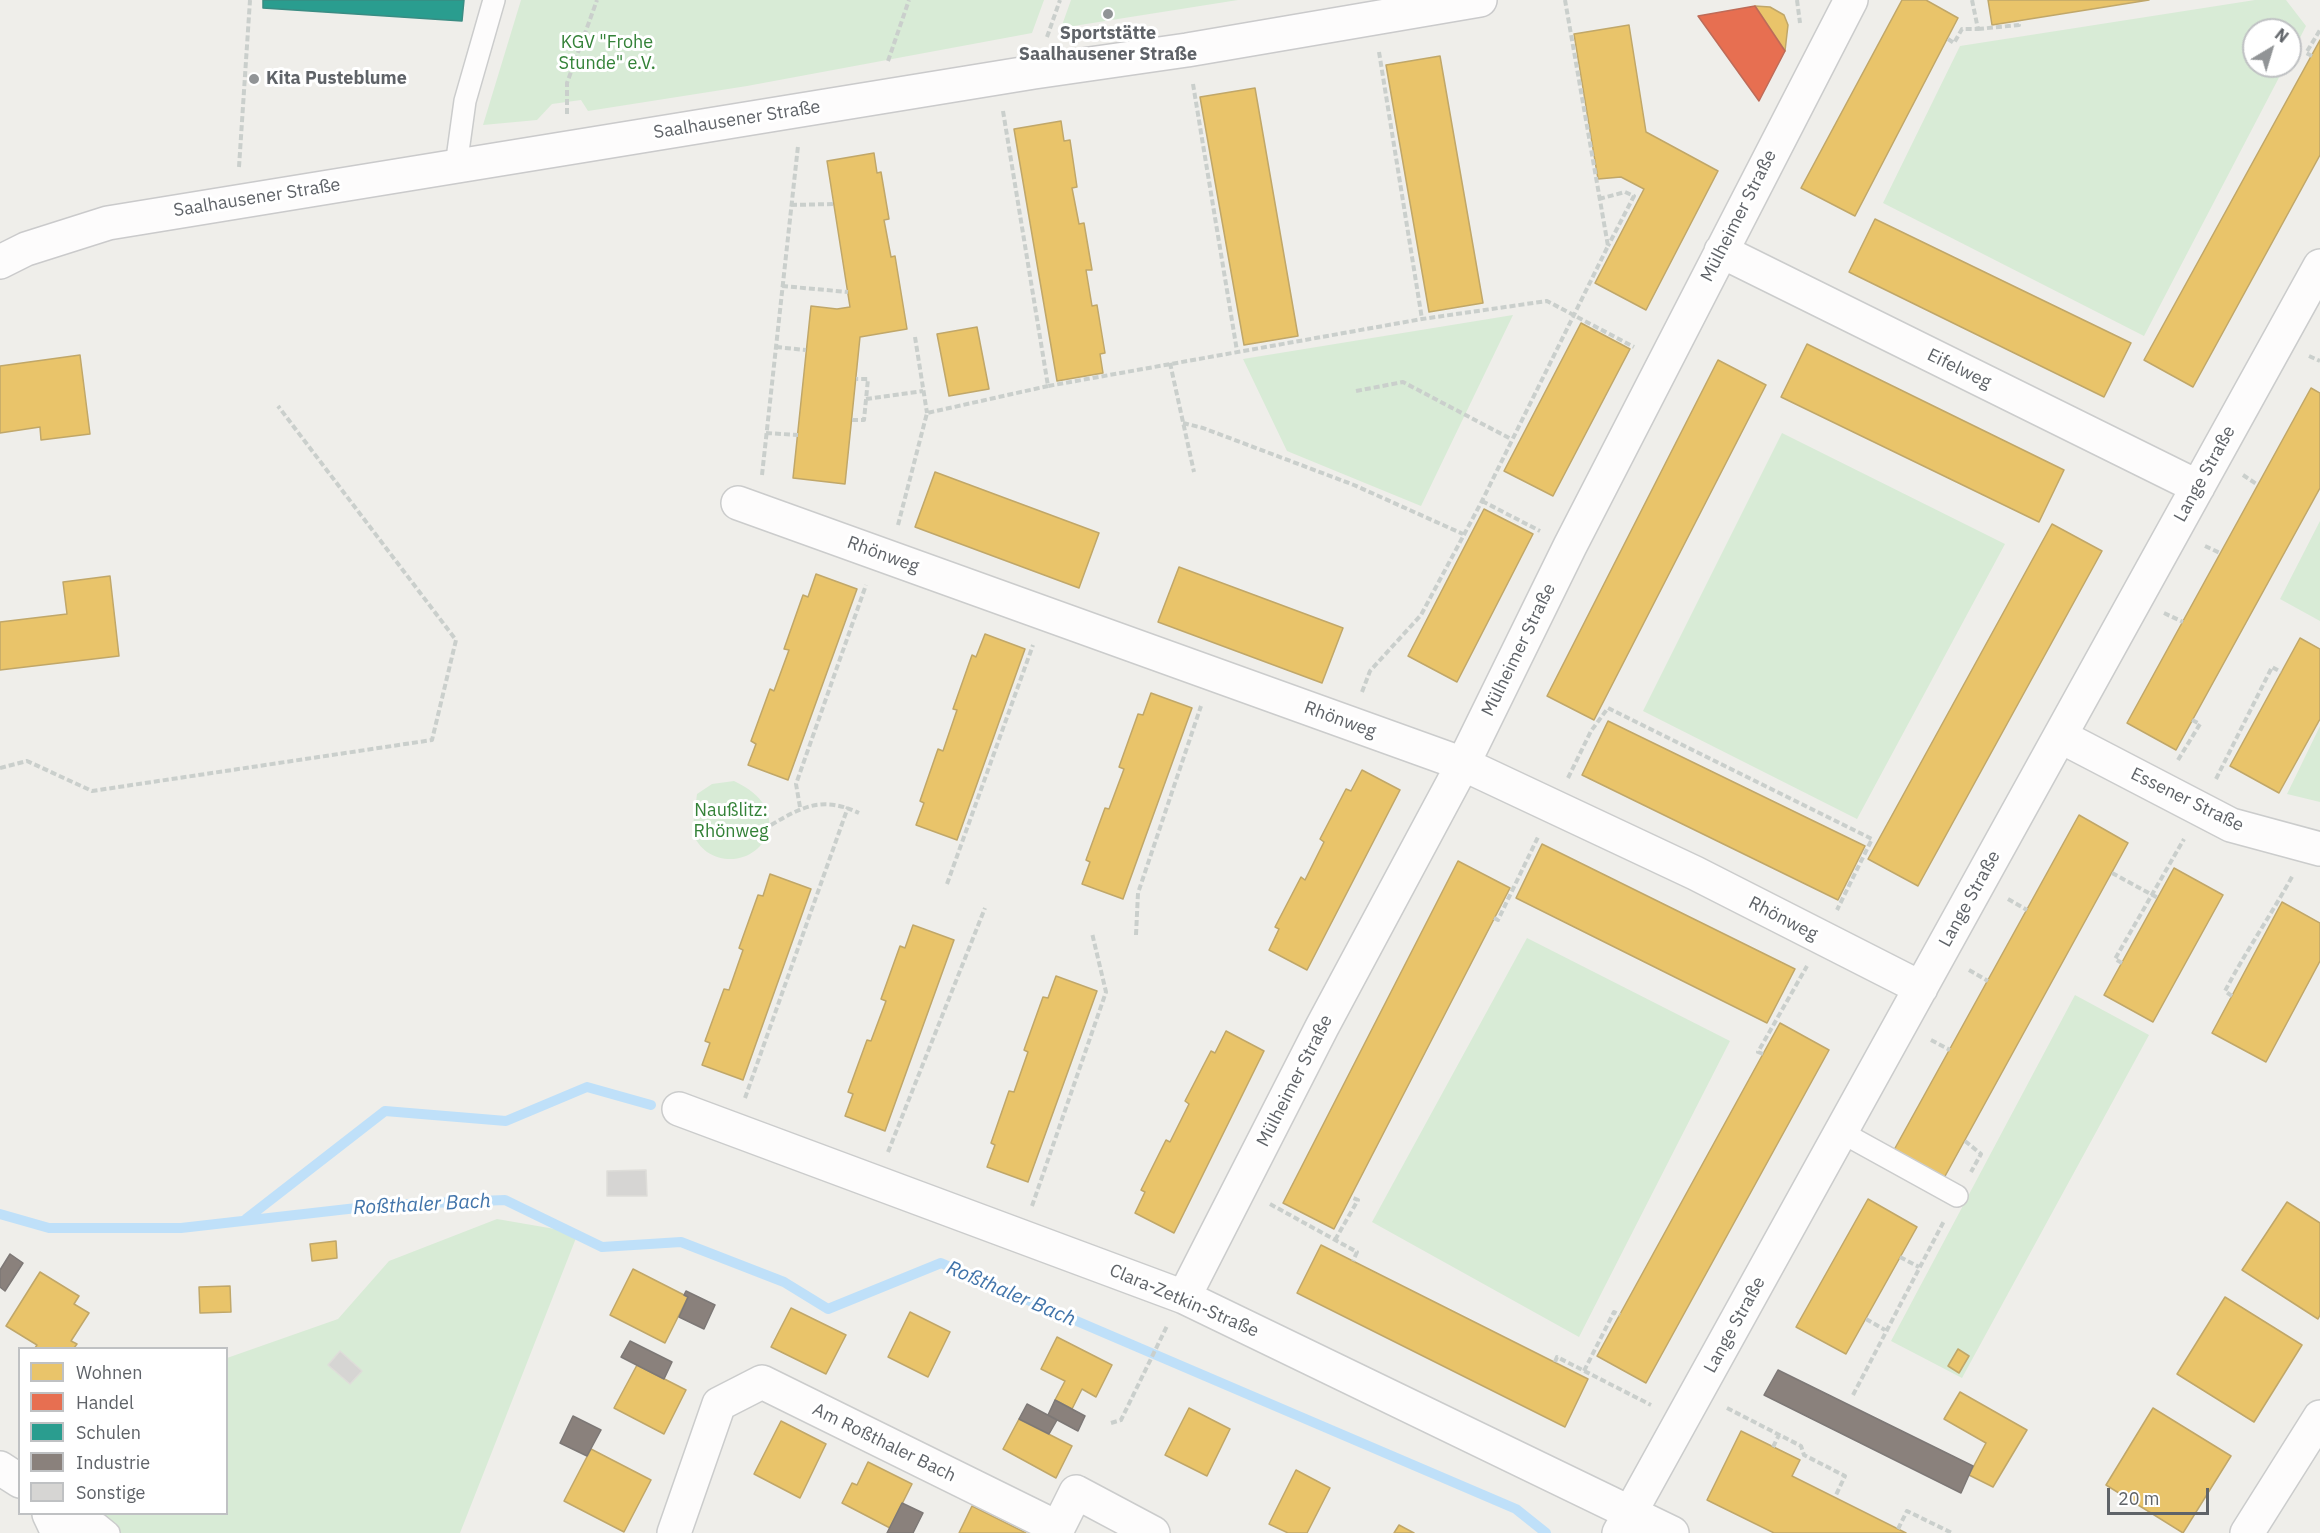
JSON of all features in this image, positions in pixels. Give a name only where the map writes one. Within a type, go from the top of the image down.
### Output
[{"type":"street","name":"Saalhausener Straße","points":[[0,262],[26,249],[108,223],[802,109],[1187,50],[1480,0]]},
{"type":"street","name":"Mülheimer Straße","points":[[1184,1297],[1463,764],[1570,546],[1851,0]]},
{"type":"street","name":"Eifelweg","points":[[1721,251],[2198,488]]},
{"type":"street","name":"Lange Straße","points":[[1625,1523],[2320,266]]},
{"type":"street","name":"Rhönweg","points":[[748,506],[1463,764],[1695,873],[1921,988]]},
{"type":"street","name":"Essener Straße","points":[[2060,736],[2231,825],[2314,847]]},
{"type":"street","name":"Clara-Zetkin-Straße","points":[[679,1109],[1184,1297],[1625,1523],[1672,1533]]},
{"type":"street","name":"Am Roßthaler Bach","points":[[674,1533],[719,1404],[762,1382],[1058,1528],[1076,1492],[1153,1533]]},
{"type":"street","points":[[2247,1533],[2320,1417]]},
{"type":"street","points":[[0,1468],[18,1480]]},
{"type":"lane","points":[[456,166],[465,101],[494,0]]},
{"type":"lane","points":[[1841,1132],[1957,1196]]},
{"type":"lane","points":[[54,1523],[98,1524],[109,1533]]},
{"type":"path","points":[[246,200],[239,167],[250,0]]},
{"type":"path","points":[[570,147],[566,104],[567,83],[597,0]]},
{"type":"path","points":[[891,95],[888,58],[909,0]]},
{"type":"path","points":[[1565,0],[1608,246]]},
{"type":"path","points":[[1972,0],[1978,29]]},
{"type":"path","points":[[1373,19],[1422,319]]},
{"type":"path","points":[[1948,39],[1954,43],[1962,29],[2019,25],[2019,21]]},
{"type":"path","points":[[2312,56],[2306,53],[2320,30]]},
{"type":"path","points":[[1187,50],[1237,351]]},
{"type":"path","points":[[998,78],[1048,386]]},
{"type":"path","points":[[748,506],[766,433],[802,109]]},
{"type":"path","points":[[1349,723],[1370,671],[1421,615],[1482,501],[1634,196],[1625,192],[1599,199]]},
{"type":"path","points":[[791,205],[834,204]]},
{"type":"path","points":[[782,286],[848,292]]},
{"type":"path","points":[[927,413],[1048,386],[1170,363],[1422,319],[1547,301],[1664,363]]},
{"type":"path","points":[[801,807],[796,784],[883,555],[927,413],[915,337]]},
{"type":"path","points":[[776,347],[806,350]]},
{"type":"path","points":[[1170,363],[1194,472]]},
{"type":"path","points":[[852,420],[864,420],[868,379],[856,379]]},
{"type":"path","points":[[1356,391],[1403,382],[1511,439]]},
{"type":"path","points":[[866,399],[923,391]]},
{"type":"path","points":[[0,768],[27,761],[92,791],[432,740],[456,640],[278,406]]},
{"type":"path","points":[[1183,423],[1203,428],[1354,485],[1463,534]]},
{"type":"path","points":[[766,433],[798,435]]},
{"type":"path","points":[[1482,501],[1570,546]]},
{"type":"path","points":[[948,884],[1044,613]]},
{"type":"path","points":[[2122,963],[2115,959],[2201,811],[2272,667],[2281,672]]},
{"type":"path","points":[[1136,935],[1138,893],[1212,674]]},
{"type":"path","points":[[1494,918],[1498,920],[1591,731],[1608,708],[1872,839],[1822,939],[1758,1052],[1763,1054]]},
{"type":"path","points":[[2160,788],[2200,724],[2192,720]]},
{"type":"path","points":[[2242,728],[2249,731]]},
{"type":"path","points":[[771,825],[801,807],[822,803],[848,807],[860,813]]},
{"type":"path","points":[[735,1128],[848,807]]},
{"type":"path","points":[[2232,996],[2225,991],[2251,942],[2263,933],[2314,847]]},
{"type":"path","points":[[2112,873],[2158,898]]},
{"type":"path","points":[[877,1181],[985,908]]},
{"type":"path","points":[[1022,1235],[1106,992],[1092,933]]},
{"type":"path","points":[[1852,1395],[1884,1330],[1980,1154],[1965,1141]]},
{"type":"path","points":[[1240,1187],[1357,1252],[1353,1261]]},
{"type":"path","points":[[1335,1240],[1358,1200],[1351,1197]]},
{"type":"path","points":[[1900,1257],[1919,1267]]},
{"type":"path","points":[[1584,1371],[1614,1312],[1620,1316]]},
{"type":"path","points":[[1866,1319],[1884,1330]]},
{"type":"path","points":[[1111,1423],[1121,1420],[1164,1330]]},
{"type":"path","points":[[1554,1362],[1557,1358],[1584,1371],[1779,1435],[1801,1446],[1804,1455],[1845,1476],[1835,1497]]},
{"type":"path","points":[[1773,1447],[1779,1435]]},
{"type":"path","points":[[1898,1529],[1907,1511],[1952,1533]]},
{"type":"green space","name":"KGV \"Frohe Stunde\" e.V.","points":[[521,0],[1044,0],[1032,33],[747,86],[588,111],[581,100],[552,104],[537,120],[483,125]]},
{"type":"green space","name":"Sportstätte Saalhausener Straße","points":[[1071,0],[1238,0],[1061,28]]},
{"type":"green space","points":[[2255,0],[2286,0],[2300,18],[2242,18],[2242,78],[2279,78],[2144,336],[1883,203],[1960,46]]},
{"type":"green space","points":[[2302,21],[2306,26],[2302,34]]},
{"type":"green space","points":[[1513,315],[1421,506],[1287,451],[1243,359]]},
{"type":"green space","points":[[1782,433],[2005,544],[1857,819],[1643,711]]},
{"type":"green space","points":[[2320,521],[2320,621],[2280,599]]},
{"type":"green space","points":[[2320,726],[2320,802],[2287,794]]},
{"type":"green space","name":"Naußlitz: Rhönweg","points":[[734,781],[755,795],[767,810],[769,826],[765,840],[755,851],[741,858],[724,859],[707,852],[692,834],[697,794],[712,784]]},
{"type":"green space","points":[[1527,938],[1730,1041],[1579,1337],[1372,1222]]},
{"type":"green space","points":[[2075,995],[2149,1035],[1962,1378],[1891,1341]]},
{"type":"green space","points":[[497,1219],[578,1233],[460,1533],[100,1533],[104,1515],[228,1515],[228,1358],[338,1319],[389,1261]]},
{"type":"building: Wohnen","points":[[1902,0],[1926,0],[1958,18],[1855,216],[1801,188]]},
{"type":"building: Wohnen","points":[[1988,0],[2149,0],[1992,25]]},
{"type":"building: Wohnen","points":[[1755,6],[1770,7],[1784,15],[1788,25],[1785,51]]},
{"type":"building: Wohnen","points":[[1629,25],[1646,132],[1718,171],[1646,310],[1595,283],[1644,189],[1621,177],[1598,179],[1574,34]]},
{"type":"building: Wohnen","points":[[2320,40],[2320,155],[2193,387],[2144,360],[2299,78],[2302,78],[2302,73]]},
{"type":"building: Wohnen","points":[[1440,56],[1483,303],[1429,312],[1386,65]]},
{"type":"building: Wohnen","points":[[1255,88],[1298,336],[1244,345],[1200,97]]},
{"type":"building: Wohnen","points":[[1061,121],[1064,141],[1070,140],[1077,187],[1072,188],[1079,224],[1084,223],[1092,270],[1086,270],[1092,306],[1097,305],[1105,353],[1100,354],[1103,373],[1057,381],[1014,129]]},
{"type":"building: Wohnen","points":[[874,153],[877,173],[881,172],[889,219],[884,220],[891,257],[895,256],[907,329],[860,337],[845,484],[793,478],[811,306],[837,309],[850,307],[827,161]]},
{"type":"building: Wohnen","points":[[1875,219],[2131,343],[2104,397],[1849,272]]},
{"type":"building: Wohnen","points":[[1581,323],[1630,349],[1553,496],[1504,471]]},
{"type":"building: Wohnen","points":[[977,327],[989,389],[949,396],[937,334]]},
{"type":"building: Wohnen","points":[[1807,344],[2064,470],[2039,522],[1781,397]]},
{"type":"building: Wohnen","points":[[80,355],[90,434],[41,440],[40,427],[0,433],[0,366]]},
{"type":"building: Wohnen","points":[[1718,360],[1766,385],[1594,720],[1547,696]]},
{"type":"building: Wohnen","points":[[2311,388],[2320,393],[2320,488],[2176,750],[2127,723]]},
{"type":"building: Wohnen","points":[[935,472],[1099,533],[1079,588],[915,527]]},
{"type":"building: Wohnen","points":[[1484,509],[1533,534],[1457,682],[1408,656]]},
{"type":"building: Wohnen","points":[[2052,524],[2102,551],[1918,886],[1868,859]]},
{"type":"building: Wohnen","points":[[1179,567],[1343,628],[1322,683],[1158,622]]},
{"type":"building: Wohnen","points":[[816,574],[857,589],[788,780],[748,765],[756,744],[751,741],[770,689],[774,691],[789,650],[784,649],[803,595],[808,597]]},
{"type":"building: Wohnen","points":[[110,576],[119,656],[0,670],[0,622],[67,614],[63,582]]},
{"type":"building: Wohnen","points":[[985,634],[1025,649],[957,840],[916,825],[924,803],[920,801],[938,749],[943,751],[957,710],[953,709],[972,655],[976,657]]},
{"type":"building: Wohnen","points":[[2300,638],[2320,649],[2320,719],[2279,793],[2230,766]]},
{"type":"building: Wohnen","points":[[1151,693],[1192,708],[1123,899],[1082,884],[1090,862],[1086,860],[1105,808],[1109,809],[1124,769],[1119,767],[1138,714],[1143,715]]},
{"type":"building: Wohnen","points":[[1608,721],[1865,846],[1838,900],[1582,775]]},
{"type":"building: Wohnen","points":[[1362,770],[1400,790],[1307,970],[1269,950],[1279,929],[1275,927],[1301,877],[1305,880],[1324,842],[1320,839],[1346,789],[1351,791]]},
{"type":"building: Wohnen","points":[[2079,815],[2128,843],[1944,1178],[1894,1150]]},
{"type":"building: Wohnen","points":[[1542,844],[1795,969],[1767,1023],[1516,898]]},
{"type":"building: Wohnen","points":[[1458,861],[1510,888],[1334,1229],[1283,1203]]},
{"type":"building: Wohnen","points":[[2174,868],[2223,895],[2153,1022],[2104,995]]},
{"type":"building: Wohnen","points":[[770,874],[811,889],[743,1080],[702,1065],[710,1043],[705,1041],[724,989],[729,990],[743,950],[739,948],[758,895],[763,896]]},
{"type":"building: Wohnen","points":[[2282,902],[2320,923],[2320,961],[2266,1062],[2212,1033]]},
{"type":"building: Wohnen","points":[[913,925],[954,940],[885,1131],[845,1116],[853,1094],[848,1092],[867,1040],[871,1041],[886,1001],[881,999],[900,946],[905,948]]},
{"type":"building: Wohnen","points":[[1056,976],[1097,991],[1028,1182],[987,1167],[995,1145],[991,1143],[1009,1091],[1014,1092],[1028,1052],[1024,1050],[1043,997],[1048,998]]},
{"type":"building: Wohnen","points":[[1780,1023],[1829,1050],[1646,1383],[1597,1356]]},
{"type":"building: Wohnen","points":[[1226,1031],[1264,1051],[1174,1233],[1135,1213],[1145,1192],[1141,1190],[1166,1140],[1170,1142],[1189,1104],[1185,1101],[1211,1051],[1215,1053]]},
{"type":"building: Wohnen","points":[[1868,1199],[1917,1227],[1846,1354],[1796,1327]]},
{"type":"building: Wohnen","points":[[2287,1202],[2320,1223],[2320,1315],[2318,1319],[2242,1270]]},
{"type":"building: Wohnen","points":[[336,1241],[337,1258],[312,1261],[310,1244]]},
{"type":"building: Wohnen","points":[[1321,1245],[1588,1379],[1565,1427],[1297,1293]]},
{"type":"building: Wohnen","points":[[633,1269],[688,1297],[665,1343],[610,1315]]},
{"type":"building: Wohnen","points":[[40,1272],[79,1296],[74,1304],[89,1313],[71,1341],[77,1344],[75,1347],[36,1347],[37,1345],[6,1326]]},
{"type":"building: Wohnen","points":[[230,1286],[231,1312],[200,1313],[199,1287]]},
{"type":"building: Wohnen","points":[[2225,1297],[2302,1345],[2254,1422],[2177,1374]]},
{"type":"building: Wohnen","points":[[791,1308],[846,1335],[826,1374],[771,1347]]},
{"type":"building: Wohnen","points":[[910,1312],[950,1332],[928,1377],[888,1357]]},
{"type":"building: Wohnen","points":[[1057,1337],[1112,1365],[1096,1397],[1082,1389],[1072,1409],[1055,1400],[1065,1381],[1041,1369]]},
{"type":"building: Wohnen","points":[[1958,1349],[1969,1356],[1959,1373],[1948,1366]]},
{"type":"building: Wohnen","points":[[637,1365],[686,1390],[664,1434],[614,1408]]},
{"type":"building: Wohnen","points":[[1960,1392],[2027,1430],[1993,1487],[1969,1475],[1986,1443],[1944,1419]]},
{"type":"building: Wohnen","points":[[1189,1408],[1230,1429],[1207,1476],[1165,1455]]},
{"type":"building: Wohnen","points":[[2153,1408],[2231,1456],[2183,1533],[2106,1485]]},
{"type":"building: Wohnen","points":[[1019,1419],[1072,1446],[1056,1478],[1003,1449]]},
{"type":"building: Wohnen","points":[[781,1421],[826,1444],[800,1498],[754,1474]]},
{"type":"building: Wohnen","points":[[1741,1431],[1800,1460],[1792,1476],[1906,1533],[1774,1533],[1707,1500]]},
{"type":"building: Wohnen","points":[[591,1449],[651,1480],[624,1532],[564,1501]]},
{"type":"building: Wohnen","points":[[868,1462],[912,1484],[890,1528],[842,1503],[852,1483],[857,1485]]},
{"type":"building: Wohnen","points":[[1296,1470],[1330,1488],[1307,1533],[1288,1533],[1269,1524]]},
{"type":"building: Wohnen","points":[[972,1506],[1026,1533],[959,1533]]},
{"type":"building: Wohnen","points":[[1399,1525],[1414,1533],[1394,1533]]},
{"type":"building: Handel","points":[[1755,6],[1785,51],[1759,101],[1698,16]]},
{"type":"building: Schulen","points":[[263,0],[464,0],[462,21],[263,8]]},
{"type":"building: Industrie","points":[[10,1254],[23,1263],[5,1291],[0,1287],[0,1270]]},
{"type":"building: Industrie","points":[[686,1291],[715,1305],[704,1329],[679,1317],[688,1297],[684,1295]]},
{"type":"building: Industrie","points":[[630,1341],[672,1362],[664,1379],[621,1357]]},
{"type":"building: Industrie","points":[[1778,1370],[1973,1466],[1961,1493],[1764,1395]]},
{"type":"building: Industrie","points":[[1055,1400],[1085,1416],[1078,1431],[1048,1415]]},
{"type":"building: Industrie","points":[[1027,1404],[1057,1420],[1049,1434],[1019,1419]]},
{"type":"building: Industrie","points":[[573,1416],[601,1430],[587,1456],[560,1443]]},
{"type":"building: Industrie","points":[[902,1503],[923,1513],[913,1533],[887,1533]]},
{"type":"building: Sonstige","points":[[646,1170],[647,1196],[607,1196],[607,1171]]},
{"type":"building: Sonstige","points":[[340,1351],[362,1371],[350,1384],[328,1365]]},
{"type":"waterway","points":[[246,1219],[385,1111],[506,1121],[587,1087],[651,1105]]},
{"type":"waterway","name":"Roßthaler Bach","points":[[0,1214],[49,1228],[181,1228],[383,1205],[505,1200],[602,1247],[681,1242],[784,1282],[828,1309],[941,1263],[1516,1509],[1546,1533]]},
{"type":"place","name":"Sportstätte Saalhausener Straße","points":[[1108,14]]},
{"type":"place","name":"Kita Pusteblume","points":[[254,79]]}]
